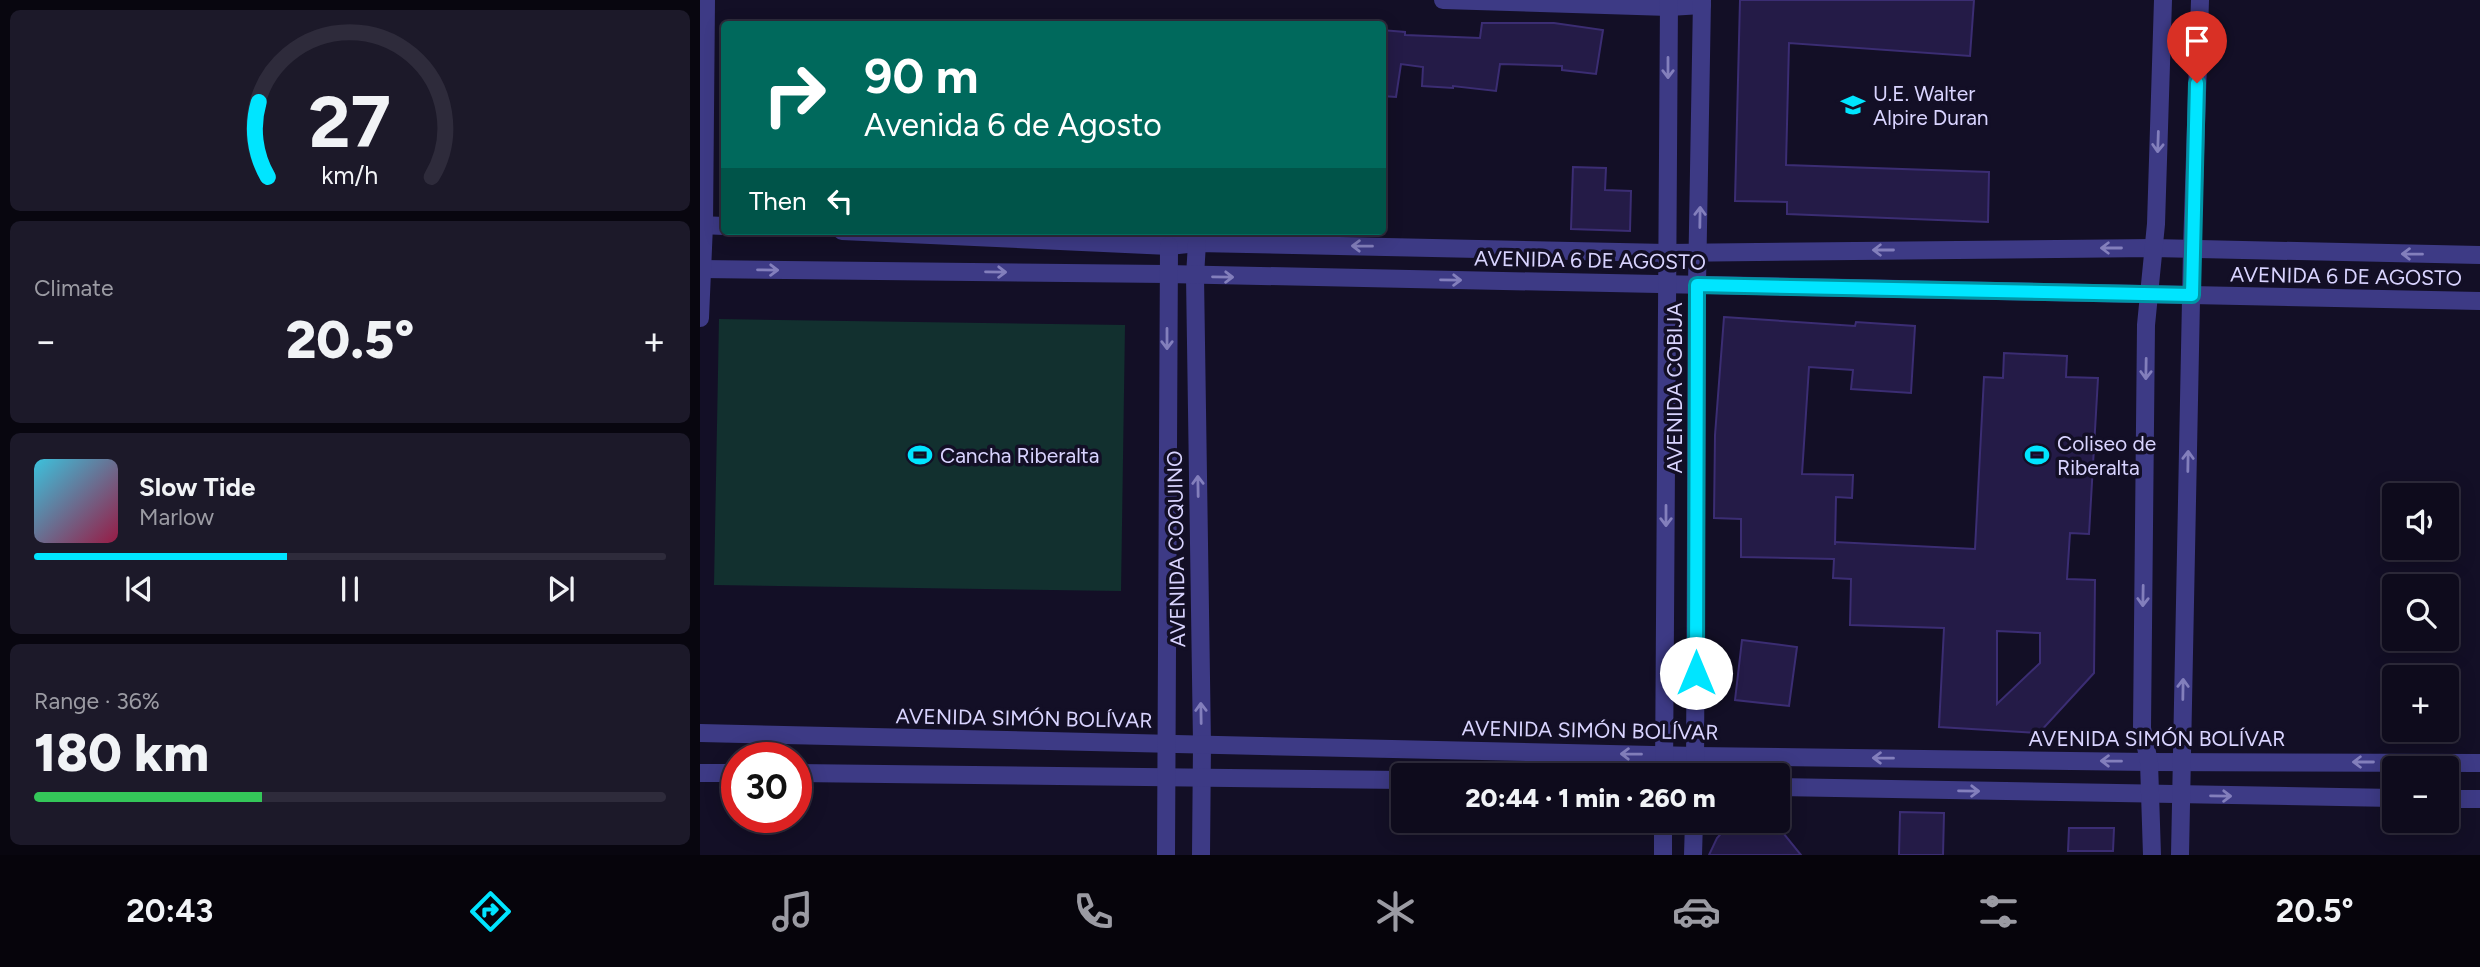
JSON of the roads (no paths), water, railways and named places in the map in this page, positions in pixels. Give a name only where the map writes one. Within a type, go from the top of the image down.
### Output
[{"type":"street","points":[[700,318],[705,0]]},
{"type":"street","points":[[1443,0],[1702,3]]},
{"type":"street","points":[[2152,855],[2149,762],[2142,728],[2146,325],[2153,248],[2163,0]]},
{"type":"street","points":[[2180,855],[2192,249],[2200,0]]},
{"type":"street","name":"AVENIDA COBIJA","points":[[1696,763],[1697,285],[1702,3]]},
{"type":"street","name":"AVENIDA COBIJA","points":[[1664,763],[1669,4]]},
{"type":"street","points":[[702,225],[721,226]]},
{"type":"street","name":"AVENIDA 6 DE AGOSTO","points":[[929,235],[1169,246],[1197,243],[1667,253],[2153,248],[2480,255]]},
{"type":"street","name":"AVENIDA COQUINO","points":[[1197,243],[1195,276],[1202,744],[1201,855]]},
{"type":"street","name":"AVENIDA COQUINO","points":[[1166,855],[1169,246]]},
{"type":"street","name":"AVENIDA 6 DE AGOSTO","points":[[701,269],[1167,274],[2480,301]]},
{"type":"street","name":"AVENIDA SIMÓN BOLÍVAR","points":[[700,733],[1696,756],[2480,763]]},
{"type":"street","points":[[700,773],[721,773]]},
{"type":"street","points":[[812,773],[1391,780]]},
{"type":"street","points":[[1790,787],[2382,798]]},
{"type":"street","points":[[2459,799],[2480,799]]},
{"type":"street","points":[[1663,833],[1663,855]]},
{"type":"street","points":[[1693,855],[1694,833]]},
{"type":"place","name":"U.E. Walter Alpire Duran","points":[[1853,105]]},
{"type":"place","name":"Cancha Riberalta","points":[[920,455]]},
{"type":"place","name":"Coliseo de Riberalta","points":[[2037,455]]}]
